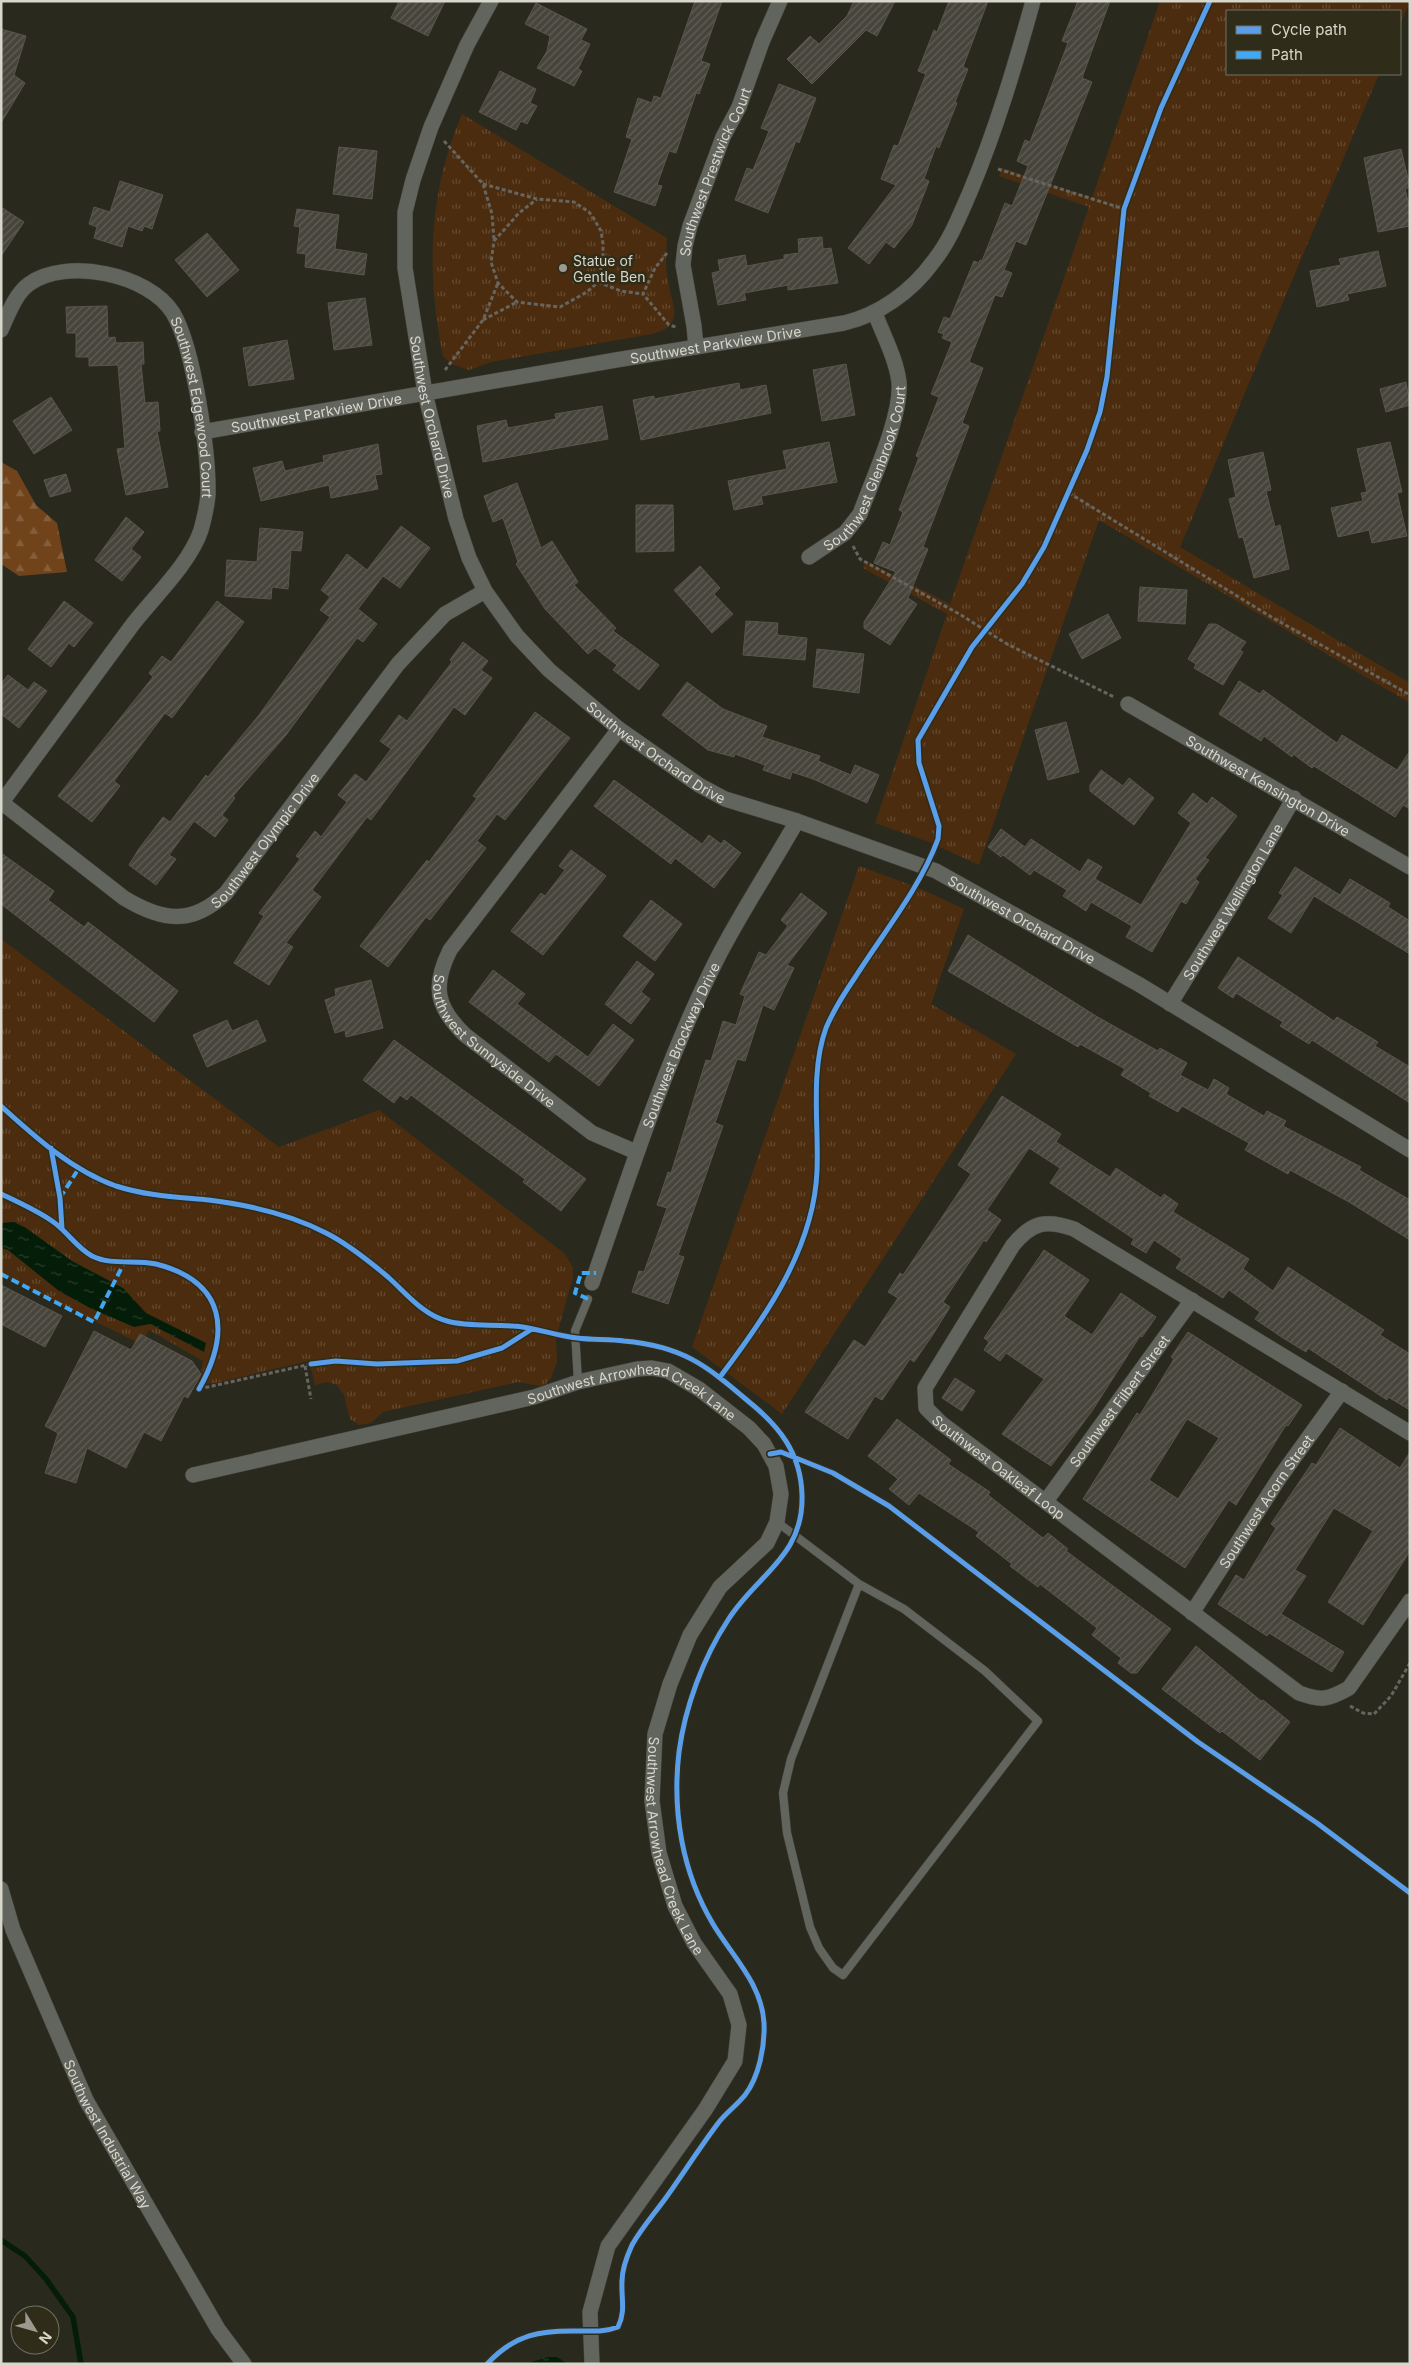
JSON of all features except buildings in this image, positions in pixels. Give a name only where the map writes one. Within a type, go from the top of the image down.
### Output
[{"type":"street","name":"Southwest Orchard Drive","points":[[491,1],[467,45],[431,127],[405,212],[405,268],[425,394],[456,519],[469,558],[485,591],[516,636],[549,670],[618,729],[699,786],[725,799],[796,821],[936,871],[1170,1004],[1410,1150]]},
{"type":"street","name":"Southwest Prestwick Court","points":[[696,347],[683,265],[685,246],[690,226],[723,137],[738,108],[762,42],[780,1]]},
{"type":"street","name":"Southwest Parkview Drive","points":[[202,432],[844,323],[863,319],[875,313],[908,288],[933,263],[952,235],[982,164],[1013,73],[1033,1]]},
{"type":"street","name":"Southwest Edgewood Court","points":[[1,330],[13,303],[29,284],[54,273],[79,270],[107,274],[136,283],[151,292],[173,312],[188,352],[202,432],[208,496],[205,514],[194,548],[134,622],[2,802]]},
{"type":"street","name":"Southwest Glenbrook Court","points":[[809,557],[845,533],[860,514],[897,406],[899,383],[897,373],[875,313]]},
{"type":"street","name":"Southwest Olympic Drive","points":[[2,802],[124,898],[143,910],[164,916],[182,917],[199,913],[214,904],[226,893],[392,672],[426,632],[445,614],[485,591]]},
{"type":"street","name":"Southwest Kensington Drive","points":[[1128,704],[1294,798],[1410,867]]},
{"type":"street","name":"Southwest Sunnyside Drive","points":[[618,729],[450,950],[442,966],[439,983],[440,1003],[449,1019],[465,1035],[592,1133],[636,1152]]},
{"type":"street","name":"Southwest Wellington Lane","points":[[1170,1004],[1232,904],[1294,798]]},
{"type":"street","name":"Southwest Brockway Drive","points":[[592,1283],[636,1152],[682,1036],[718,958],[796,821]]},
{"type":"street","name":"Southwest Oakleaf Loop","points":[[1334,1696],[1317,1700],[1299,1693],[1192,1613],[941,1423],[926,1408],[925,1388],[1013,1245],[1023,1233],[1038,1225],[1055,1223],[1074,1229],[1410,1433]]},
{"type":"street","name":"Southwest Filbert Street","points":[[1046,1501],[1192,1300]]},
{"type":"street","name":"Southwest Arrowhead Creek Lane","points":[[193,1474],[534,1398],[578,1382],[652,1368],[668,1371],[699,1389],[749,1428],[770,1454],[776,1466],[781,1494],[777,1522],[767,1543],[720,1587],[690,1635],[670,1684],[656,1734],[652,1801],[659,1853],[675,1906],[694,1942],[730,1994],[740,2025],[735,2061],[705,2110],[608,2246],[590,2312],[592,2364]]},
{"type":"street","name":"Southwest Acorn Street","points":[[1192,1613],[1286,1469],[1342,1391]]},
{"type":"street","points":[[1334,1696],[1348,1688],[1359,1676],[1410,1601]]},
{"type":"street","name":"Southwest Industrial Way","points":[[1,1889],[13,1930],[86,2100],[218,2329],[244,2364]]},
{"type":"lane","points":[[578,1382],[575,1331],[588,1299]]},
{"type":"lane","points":[[777,1522],[859,1584],[904,1610],[985,1671],[1038,1720],[843,1976],[833,1968],[819,1948],[810,1927],[787,1833],[783,1793],[791,1759],[859,1584]]},
{"type":"path","points":[[431,127],[483,184],[492,214],[494,241],[490,254],[491,262],[498,283],[517,302],[545,307],[560,307],[587,292],[598,282],[603,258],[603,244],[600,232],[589,212],[574,202],[536,199],[483,184]]},
{"type":"path","points":[[982,164],[1124,209]]},
{"type":"path","points":[[494,241],[519,213],[536,199]]},
{"type":"path","points":[[643,294],[654,268],[667,252],[685,246]]},
{"type":"path","points":[[598,282],[621,291],[643,294],[669,325],[694,326]]},
{"type":"path","points":[[445,370],[483,320],[498,283]]},
{"type":"path","points":[[483,320],[517,302]]},
{"type":"path","points":[[1069,493],[1273,618],[1410,695]]},
{"type":"path","points":[[845,533],[860,559],[961,615],[1008,644],[1128,704]]},
{"type":"path","points":[[199,1388],[311,1364]]},
{"type":"path","points":[[305,1366],[311,1399]]},
{"type":"path","points":[[1334,1696],[1363,1713],[1374,1714],[1391,1696],[1410,1663]]},
{"type":"green space","points":[[1160,1],[1410,1],[1401,23],[1401,10],[1226,10],[1226,75],[1379,75],[1180,547],[1410,683],[1410,703],[1099,520],[979,865],[929,842],[875,823],[947,614],[863,568],[866,561],[950,604],[1089,207],[999,176],[1002,168],[1092,198]]},
{"type":"green space","points":[[462,114],[667,238],[666,270],[674,306],[673,320],[669,325],[663,330],[652,334],[491,362],[469,370],[451,364],[443,356],[434,294],[433,234],[442,173]]},
{"type":"green space","points":[[1,462],[17,471],[36,505],[57,523],[67,572],[19,576],[1,564]]},
{"type":"green space","points":[[859,866],[919,888],[964,909],[931,1004],[1016,1054],[782,1414],[692,1347]]},
{"type":"green space","points":[[1,939],[279,1147],[379,1110],[565,1254],[573,1268],[573,1277],[556,1338],[557,1362],[551,1378],[546,1384],[540,1386],[518,1382],[383,1412],[371,1423],[359,1425],[350,1419],[344,1395],[337,1385],[326,1382],[315,1385],[309,1361],[215,1383],[195,1384],[201,1374],[203,1361],[149,1330],[141,1344],[1,1275]]},
{"type":"water","points":[[14,1222],[26,1228],[72,1261],[123,1288],[146,1313],[206,1343],[204,1352],[150,1324],[134,1327],[90,1308],[59,1291],[8,1250],[1,1248],[1,1223]]},
{"type":"water","points":[[548,2357],[557,2357],[568,2364],[525,2364]]},
{"type":"waterway","points":[[1,2240],[25,2256],[46,2279],[73,2317],[81,2364]]},
{"type":"marked path","points":[[60,1198],[79,1168]]},
{"type":"marked path","points":[[1,1274],[94,1322],[125,1261]]},
{"type":"marked path","points":[[588,1299],[575,1293],[581,1273],[596,1273]]},
{"type":"cycle path","points":[[720,1377],[770,1306],[797,1254],[807,1227],[814,1200],[817,1171],[816,1099],[818,1062],[826,1028],[844,994],[912,892],[938,839],[939,826],[919,763],[918,740],[972,647],[1022,584],[1044,547],[1087,450],[1100,412],[1107,377],[1124,209],[1161,108],[1210,1]]},
{"type":"cycle path","points":[[1,1106],[55,1152],[100,1180],[116,1186],[151,1194],[209,1200],[254,1208],[312,1226],[334,1237],[358,1253],[423,1309],[438,1318],[463,1324],[505,1325],[583,1339],[618,1340],[644,1344],[662,1347],[692,1359],[719,1377],[759,1410],[778,1431],[793,1453],[798,1466],[802,1495],[801,1516],[795,1534],[787,1550],[776,1564],[739,1604],[711,1650],[696,1683],[686,1718],[679,1752],[677,1774],[677,1796],[682,1841],[694,1883],[702,1904],[713,1924],[752,1983],[762,2009],[764,2023],[763,2041],[760,2061],[754,2079],[745,2095],[719,2122],[705,2141],[632,2245],[623,2272],[623,2310],[618,2327],[599,2331],[565,2331],[529,2336],[508,2346],[487,2364]]},
{"type":"cycle path","points":[[51,1148],[60,1198],[62,1229]]},
{"type":"cycle path","points":[[1,1194],[52,1221],[92,1256],[107,1261],[156,1264],[179,1272],[197,1283],[209,1296],[216,1312],[218,1329],[216,1348],[199,1389]]},
{"type":"cycle path","points":[[311,1364],[336,1361],[377,1364],[457,1361],[502,1348],[532,1329]]},
{"type":"cycle path","points":[[770,1454],[781,1452],[833,1473],[889,1506],[1198,1742],[1317,1823],[1410,1893]]},
{"type":"place","name":"Statue of Gentle Ben","points":[[563,268]]}]
